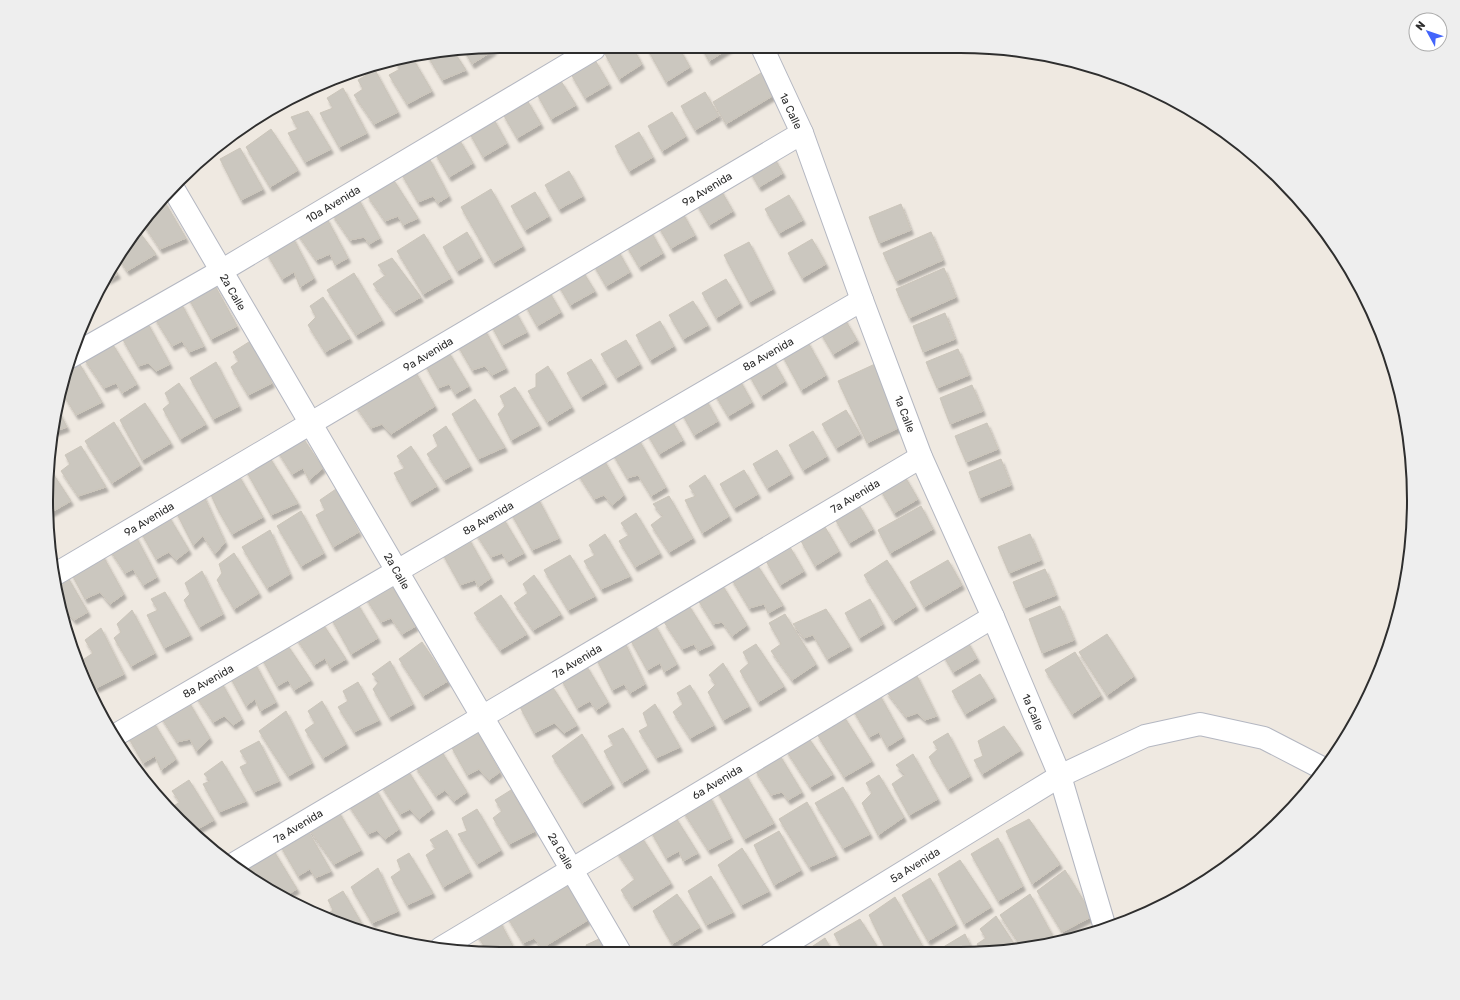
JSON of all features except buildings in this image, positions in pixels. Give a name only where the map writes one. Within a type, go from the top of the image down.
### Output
[{"type":"street","name":"10a Avenida","points":[[78,352],[221,271],[587,53]]},
{"type":"street","name":"1a Calle","points":[[764,53],[802,133],[862,300],[921,457],[993,617],[1060,776],[1104,923]]},
{"type":"street","name":"9a Avenida","points":[[59,572],[802,133]]},
{"type":"street","name":"2a Calle","points":[[176,193],[618,947]]},
{"type":"street","name":"8a Avenida","points":[[119,733],[862,300]]},
{"type":"street","name":"7a Avenida","points":[[238,862],[921,457]]},
{"type":"street","name":"6a Avenida","points":[[448,944],[993,617]]},
{"type":"street","points":[[1060,776],[1144,736],[1200,724],[1264,738],[1319,766]]},
{"type":"street","name":"5a Avenida","points":[[781,947],[1060,776]]}]
